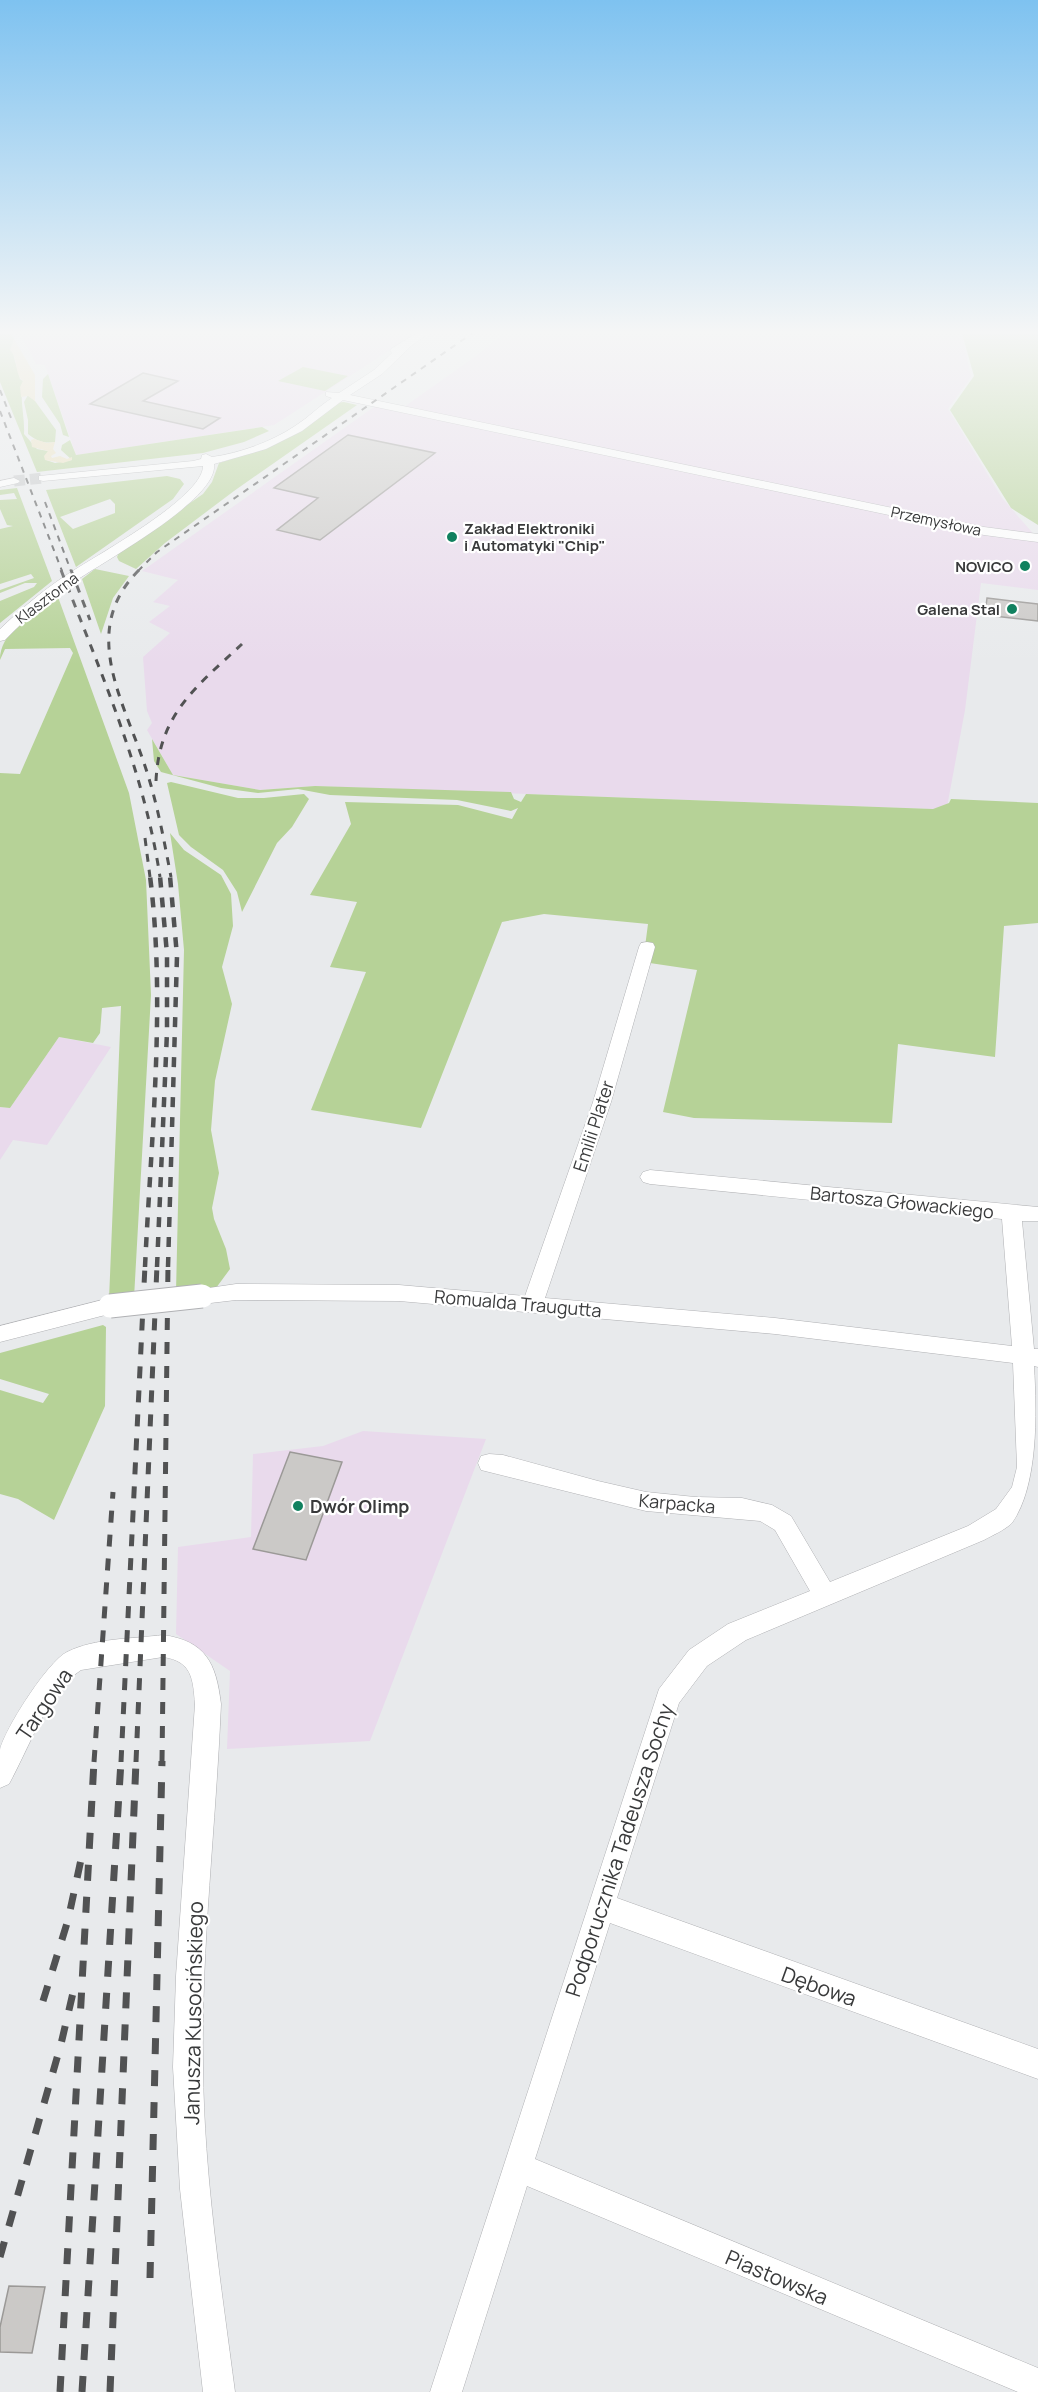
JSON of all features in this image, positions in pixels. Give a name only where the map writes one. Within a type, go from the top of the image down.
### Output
[{"type":"street","points":[[43,478],[192,462],[245,453],[273,442]]},
{"type":"street","name":"Przemysłowa","points":[[557,442],[973,529],[1038,538]]},
{"type":"street","points":[[198,489],[208,474],[207,459]]},
{"type":"street","points":[[192,462],[198,475],[198,489]]},
{"type":"street","points":[[0,484],[14,482]]},
{"type":"street","name":"Klasztorna","points":[[0,638],[37,603],[173,511],[198,489]]},
{"type":"street","name":"Emilii Plater","points":[[534,1304],[537,1288],[602,1102],[647,947]]},
{"type":"street","name":"Bartosza Głowackiego","points":[[650,1177],[1011,1213],[1031,1358]]},
{"type":"street","points":[[1011,1213],[1038,1214]]},
{"type":"street","name":"Romualda Traugutta","points":[[0,1334],[110,1306],[236,1292],[399,1293],[775,1326],[1031,1358]]},
{"type":"street","name":"Podporucznika Tadeusza Sochy","points":[[446,2392],[668,1696],[698,1658],[737,1632],[976,1533],[1004,1516],[1023,1490],[1028,1467],[1031,1358]]},
{"type":"street","name":"Karpacka","points":[[489,1462],[633,1500],[675,1506],[740,1508],[775,1515],[783,1523],[825,1595]]},
{"type":"street","name":"Targowa","points":[[0,1775],[44,1695],[61,1670],[72,1661],[126,1650],[176,1647]]},
{"type":"street","name":"Janusza Kusocińskiego","points":[[176,1647],[189,1653],[201,1667],[206,1681],[208,1704],[193,1911],[188,2069],[201,2241],[219,2392]]},
{"type":"street","name":"Dębowa","points":[[601,1906],[1038,2064]]},
{"type":"street","name":"Piastowska","points":[[518,2167],[1038,2385]]},
{"type":"shaded area","points":[[71,442],[164,442],[76,455]]},
{"type":"shaded area","points":[[325,442],[968,442],[1002,498],[1038,539],[1038,590],[981,583],[965,710],[947,807],[933,809],[315,786],[260,790],[173,775],[147,730],[152,723],[147,711],[143,657],[170,633],[149,622],[170,606],[153,602],[178,580],[142,571]]},
{"type":"shaded area","points":[[59,1037],[111,1047],[47,1145],[13,1140],[0,1160],[0,1107],[10,1108]]},
{"type":"shaded area","points":[[363,1431],[486,1439],[370,1741],[227,1749],[230,1671],[176,1634],[178,1547],[251,1537],[253,1454],[323,1446]]},
{"type":"green space","points":[[25,442],[31,442],[37,449],[48,451],[46,460],[55,463],[72,460],[61,450],[62,445],[67,442],[71,442],[76,455],[165,442],[245,442],[203,453],[37,472]]},
{"type":"green space","points":[[273,442],[305,442],[165,543],[136,569],[119,561],[117,557],[119,552],[203,494],[212,482],[219,463],[260,450]]},
{"type":"green space","points":[[970,442],[1038,442],[1038,525],[1011,508]]},
{"type":"green space","points":[[167,476],[180,479],[184,484],[173,499],[76,567],[46,490]],"holes":[[[110,499],[115,504],[115,513],[73,529],[60,517]]]},
{"type":"green space","points":[[17,488],[52,581],[0,623],[0,601],[34,587],[37,583],[25,583],[0,593],[0,590],[34,578],[31,574],[0,584],[0,529],[13,526],[7,525],[0,509],[0,500],[17,499],[14,493],[0,495],[0,490]]},
{"type":"green space","points":[[95,569],[129,576],[113,598],[101,634],[82,579]]},
{"type":"green space","points":[[58,597],[129,793],[146,880],[151,995],[134,1298],[109,1300],[121,1006],[102,1008],[100,1033],[93,1043],[59,1037],[10,1108],[0,1107],[0,773],[20,774],[73,653],[70,648],[5,649],[0,660],[1,650],[10,633],[17,626],[49,600],[52,601]]},
{"type":"green space","points":[[152,739],[173,775],[260,790],[315,786],[511,792],[514,799],[521,802],[526,794],[933,809],[949,803],[951,799],[1038,803],[1038,923],[1004,926],[995,1057],[898,1044],[892,1123],[694,1118],[663,1112],[697,970],[643,962],[648,924],[544,914],[502,922],[421,1128],[311,1110],[366,972],[330,967],[357,902],[310,895],[351,824],[345,802],[458,805],[512,819],[518,808],[511,811],[457,800],[330,795],[298,789],[258,793],[221,788],[161,772],[154,761]]},
{"type":"green space","points":[[171,782],[238,798],[304,794],[309,799],[292,827],[277,843],[242,912],[237,892],[223,870],[191,847],[179,835],[167,783]]},
{"type":"green space","points":[[170,833],[184,850],[221,875],[231,894],[233,926],[222,967],[232,1004],[215,1081],[211,1130],[219,1173],[212,1208],[226,1249],[230,1269],[216,1288],[176,1292],[184,950],[178,884]]},
{"type":"green space","points":[[103,1325],[106,1327],[105,1406],[54,1520],[18,1499],[0,1494],[0,1390],[43,1403],[49,1394],[0,1379],[0,1353]]},
{"type":"sand","points":[[31,442],[55,442],[53,449],[56,453],[51,456],[52,458],[72,457],[72,460],[63,463],[45,460],[44,456],[48,451],[32,447]]},
{"type":"building","points":[[339,442],[380,442],[435,453],[320,540],[277,530],[318,498],[274,488]]},
{"type":"building","name":"Galena Stal","points":[[987,598],[1038,604],[1038,621],[985,615]]},
{"type":"building","name":"Dwór Olimp","points":[[290,1452],[342,1462],[306,1560],[253,1549]]},
{"type":"building","points":[[9,2286],[45,2287],[32,2353],[0,2352],[0,2327]]},
{"type":"tunnel","points":[[14,481],[43,478]]},
{"type":"railway","points":[[12,442],[62,571]]},
{"type":"railway","points":[[139,570],[157,552],[316,442]]},
{"type":"railway","points":[[45,502],[71,571]]},
{"type":"railway","points":[[61,570],[132,759],[153,837],[160,877]]},
{"type":"railway","points":[[71,570],[90,620]]},
{"type":"railway","points":[[139,570],[121,593],[112,617],[109,641],[111,665],[149,780],[171,877]]},
{"type":"railway","points":[[156,781],[164,737],[172,720],[195,689],[242,644]]},
{"type":"railway","points":[[145,838],[150,877]]},
{"type":"railway","points":[[145,1267],[157,1022],[155,924],[150,876]]},
{"type":"railway","points":[[157,1267],[167,1032],[167,954],[160,876]]},
{"type":"railway","points":[[168,1267],[177,956],[170,876]]},
{"type":"railway","points":[[121,1762],[145,1265]]},
{"type":"railway","points":[[136,1762],[157,1265]]},
{"type":"railway","points":[[162,1762],[168,1265]]},
{"type":"railway","points":[[94,1762],[113,1492]]},
{"type":"railway","points":[[60,2392],[94,1761]]},
{"type":"railway","points":[[82,2392],[121,1761]]},
{"type":"railway","points":[[110,2392],[136,1761]]},
{"type":"railway","points":[[150,2278],[162,1761]]},
{"type":"railway","points":[[43,2001],[68,1920],[82,1855]]},
{"type":"railway","points":[[0,2257],[61,2044],[76,1980]]},
{"type":"place","name":"Zakład Elektroniki i Automatyki \"Chip\"","points":[[452,537]]},
{"type":"place","name":"NOVICO","points":[[1025,566]]},
{"type":"place","name":"Galena Stal","points":[[1012,609]]},
{"type":"place","name":"Dwór Olimp","points":[[298,1506]]}]
